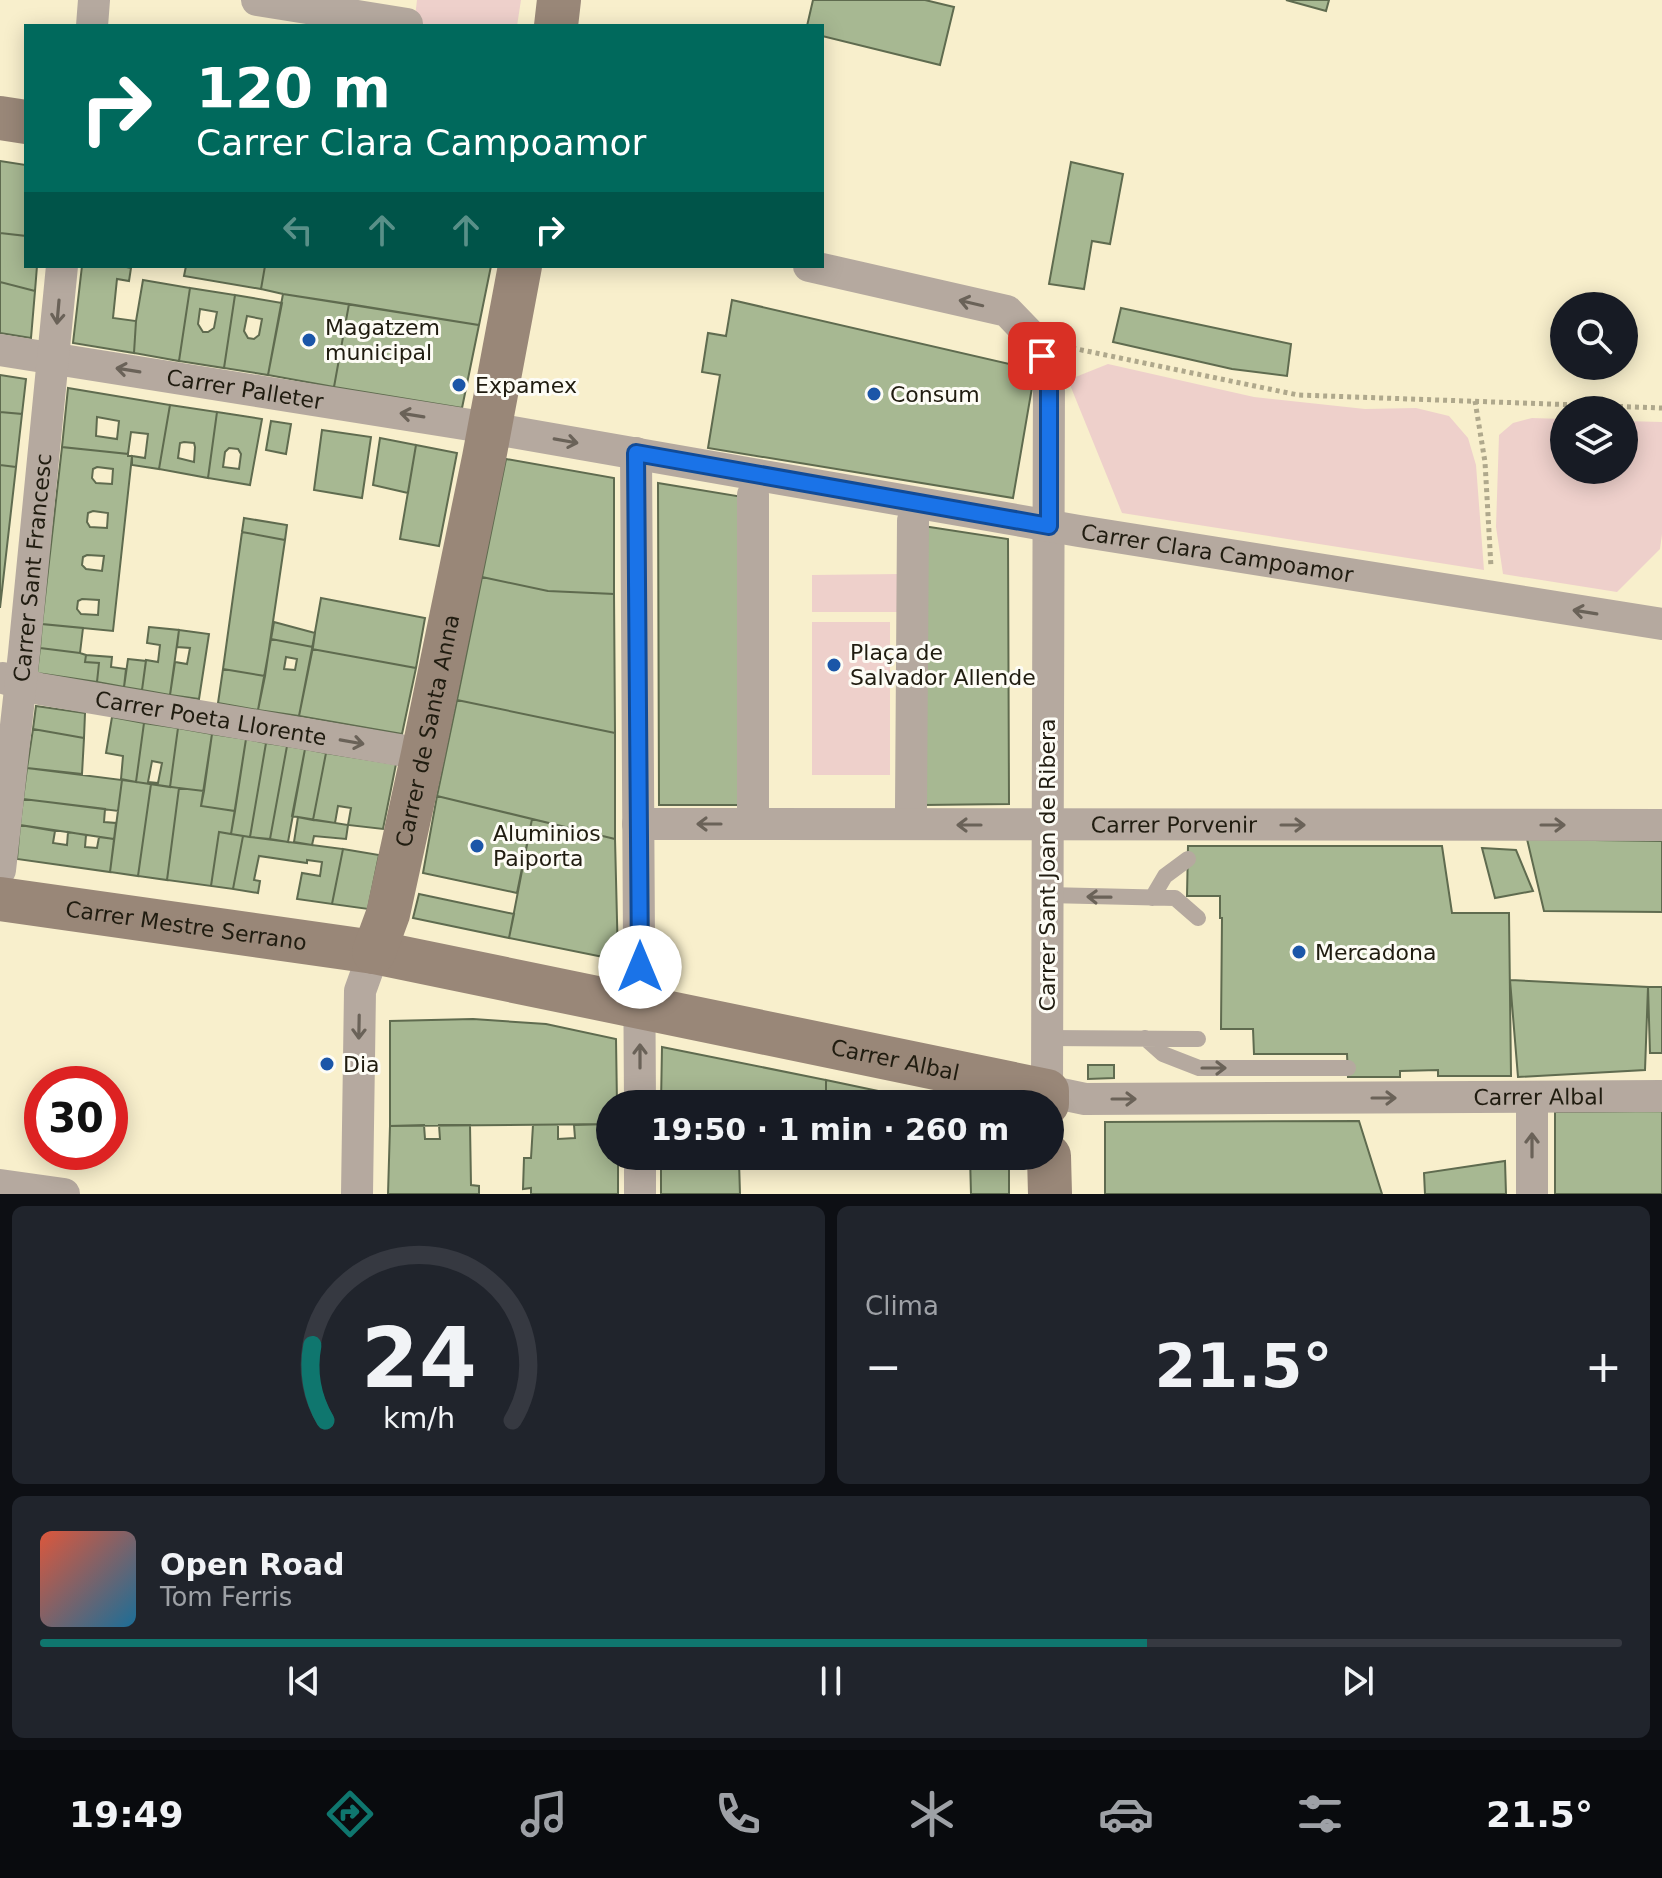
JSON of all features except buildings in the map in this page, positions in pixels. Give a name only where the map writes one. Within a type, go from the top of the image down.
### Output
[{"type":"street","points":[[92,24],[94,0]]},
{"type":"street","points":[[257,0],[408,17]]},
{"type":"street","points":[[556,24],[559,0]]},
{"type":"street","points":[[0,118],[24,122]]},
{"type":"street","name":"Carrer Sant Francesc","points":[[0,870],[10,679],[54,358],[62,268]]},
{"type":"street","name":"Carrer de Santa Anna","points":[[357,1194],[360,991],[388,914],[520,268]]},
{"type":"street","points":[[818,268],[1007,311],[1036,341]]},
{"type":"street","name":"Carrer Sant Joan de Ribera","points":[[1036,341],[1049,370],[1047,1090]]},
{"type":"street","name":"Carrer Palleter","points":[[0,350],[489,428]]},
{"type":"street","name":"Carrer Clara Campoamor","points":[[489,428],[1049,526],[1662,624]]},
{"type":"street","points":[[636,453],[640,1090]]},
{"type":"street","points":[[753,495],[753,808]]},
{"type":"street","points":[[911,808],[913,521]]},
{"type":"street","name":"Carrer Poeta Llorente","points":[[10,679],[40,689],[423,754]]},
{"type":"street","name":"Carrer Porvenir","points":[[638,824],[1662,825]]},
{"type":"street","name":"Carrer Mestre Serrano","points":[[0,899],[374,952]]},
{"type":"street","name":"Carrer Albal","points":[[374,952],[640,1007],[1011,1090]]},
{"type":"street","name":"Carrer Albal","points":[[1064,1098],[1662,1096]]},
{"type":"street","points":[[1532,1097],[1532,1194]]},
{"type":"street","points":[[640,1170],[640,1194]]},
{"type":"street","points":[[1049,1170],[1050,1194]]},
{"type":"street","points":[[0,1185],[64,1194]]},
{"type":"lane","points":[[1152,898],[1165,876],[1188,859]]},
{"type":"lane","points":[[1047,895],[1175,898],[1198,918]]},
{"type":"lane","points":[[1047,1038],[1198,1039]]},
{"type":"lane","points":[[1145,1038],[1163,1054],[1199,1068],[1348,1068]]},
{"type":"path","points":[[1036,341],[1298,395],[1662,408]]},
{"type":"path","points":[[1475,401],[1485,462],[1491,571],[1489,596]]},
{"type":"shaded area","points":[[417,0],[521,0],[517,24],[414,24]]},
{"type":"shaded area","points":[[1108,364],[1254,397],[1365,409],[1416,408],[1449,416],[1468,438],[1476,465],[1484,570],[1122,513],[1068,380]]},
{"type":"shaded area","points":[[1532,418],[1550,419],[1550,484],[1638,484],[1638,421],[1662,422],[1660,549],[1617,592],[1503,574],[1496,527],[1499,435],[1513,423]]},
{"type":"shaded area","points":[[900,574],[900,612],[812,612],[812,575]]},
{"type":"shaded area","points":[[812,622],[890,622],[890,775],[812,775]]},
{"type":"place","name":"Magatzem municipal","points":[[309,340]]},
{"type":"place","name":"Expamex","points":[[459,385]]},
{"type":"place","name":"Consum","points":[[874,394]]},
{"type":"place","name":"Plaça de Salvador Allende","points":[[834,665]]},
{"type":"place","name":"Aluminios Paiporta","points":[[477,846]]},
{"type":"place","name":"Mercadona","points":[[1299,952]]},
{"type":"place","name":"Dia","points":[[327,1064]]},
{"type":"route","points":[[640,967],[636,453],[1049,526],[1049,370],[1042,356]]}]
